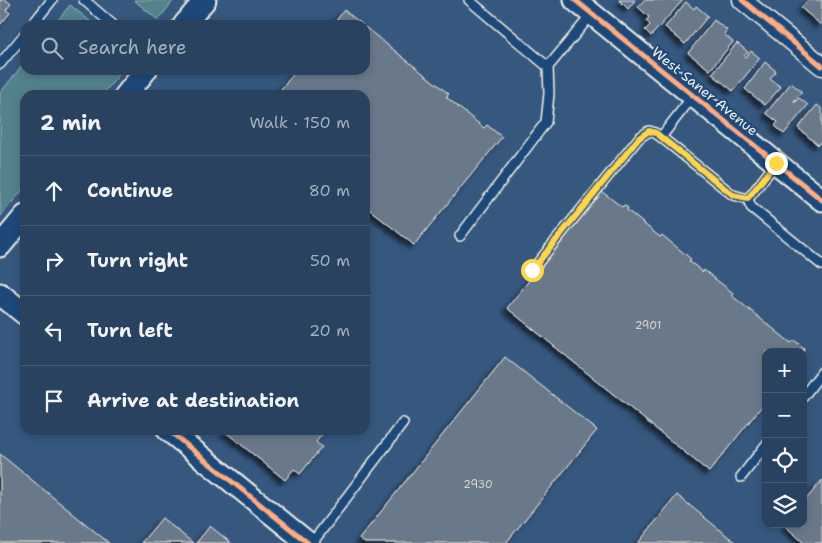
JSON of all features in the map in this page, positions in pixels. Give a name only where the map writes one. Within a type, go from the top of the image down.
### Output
[{"type":"street","points":[[188,20],[205,0]]},
{"type":"street","name":"West Saner Avenue","points":[[574,0],[822,200]]},
{"type":"street","points":[[742,0],[822,66]]},
{"type":"street","points":[[130,90],[142,75]]},
{"type":"street","points":[[0,246],[20,222]]},
{"type":"street","points":[[0,294],[20,310]]},
{"type":"street","points":[[174,435],[308,543]]},
{"type":"lane","points":[[36,20],[52,0]]},
{"type":"lane","points":[[469,0],[548,67]]},
{"type":"lane","points":[[86,1],[107,20]]},
{"type":"lane","points":[[460,236],[546,122],[549,94],[548,67],[592,14]]},
{"type":"lane","points":[[0,64],[20,40]]},
{"type":"lane","points":[[661,137],[693,96]]},
{"type":"lane","points":[[532,270],[639,138],[649,131],[656,133],[733,195],[748,198]]},
{"type":"lane","points":[[748,198],[776,163]]},
{"type":"lane","points":[[748,198],[750,207],[822,265]]},
{"type":"lane","points":[[806,393],[822,372]]},
{"type":"lane","points":[[312,543],[403,423]]},
{"type":"lane","points":[[741,477],[762,450]]},
{"type":"green space","points":[[134,0],[174,0],[158,20]]},
{"type":"green space","points":[[70,5],[89,20],[58,20]]},
{"type":"green space","points":[[20,68],[20,75],[119,75],[106,90],[20,90],[20,193],[0,217],[0,93]]},
{"type":"building","points":[[0,0],[6,0],[11,4],[6,10],[10,13],[0,25]]},
{"type":"building","points":[[619,0],[635,0],[628,9]]},
{"type":"building","points":[[644,0],[683,0],[651,36],[645,30],[650,25],[646,21],[649,17],[638,7]]},
{"type":"building","points":[[808,0],[822,0],[821,25],[801,8]]},
{"type":"building","points":[[686,2],[694,9],[696,6],[708,16],[685,44],[665,27]]},
{"type":"building","points":[[344,10],[357,20],[337,20]]},
{"type":"building","points":[[714,20],[727,30],[724,34],[733,42],[710,70],[688,53]]},
{"type":"building","points":[[370,31],[449,94],[446,97],[484,128],[487,125],[502,137],[414,245],[370,210],[370,90],[280,90],[293,75],[370,75]]},
{"type":"building","points":[[737,43],[748,52],[744,56],[746,57],[751,51],[760,58],[733,91],[712,74]]},
{"type":"building","points":[[765,62],[776,71],[770,79],[781,87],[765,105],[745,89]]},
{"type":"building","points":[[791,83],[802,92],[794,101],[799,98],[808,105],[784,134],[775,126],[778,122],[766,113]]},
{"type":"building","points":[[817,105],[822,109],[822,140],[818,145],[798,128]]},
{"type":"building","points":[[601,191],[622,207],[624,205],[628,208],[627,210],[660,237],[662,235],[691,259],[689,261],[703,272],[704,270],[733,293],[731,295],[791,343],[794,340],[804,348],[762,348],[762,406],[709,472],[507,308]]},
{"type":"building","points":[[505,357],[597,430],[506,543],[365,543],[359,539]]},
{"type":"building","points":[[229,435],[322,435],[316,442],[322,447],[300,474],[294,469],[285,480]]},
{"type":"building","points":[[0,454],[109,543],[0,543]]},
{"type":"building","points":[[822,480],[822,543],[804,543],[787,528],[807,528],[807,498]]},
{"type":"building","points":[[677,495],[736,543],[638,543]]},
{"type":"building","points":[[162,518],[193,543],[141,543]]},
{"type":"building","points":[[210,526],[231,543],[196,543]]},
{"type":"cycle path","points":[[575,0],[822,200]]},
{"type":"cycle path","points":[[742,0],[822,66]]},
{"type":"cycle path","points":[[174,435],[308,543]]},
{"type":"route","points":[[532,270],[639,138],[649,131],[656,133],[733,195],[748,198],[776,163]]}]
